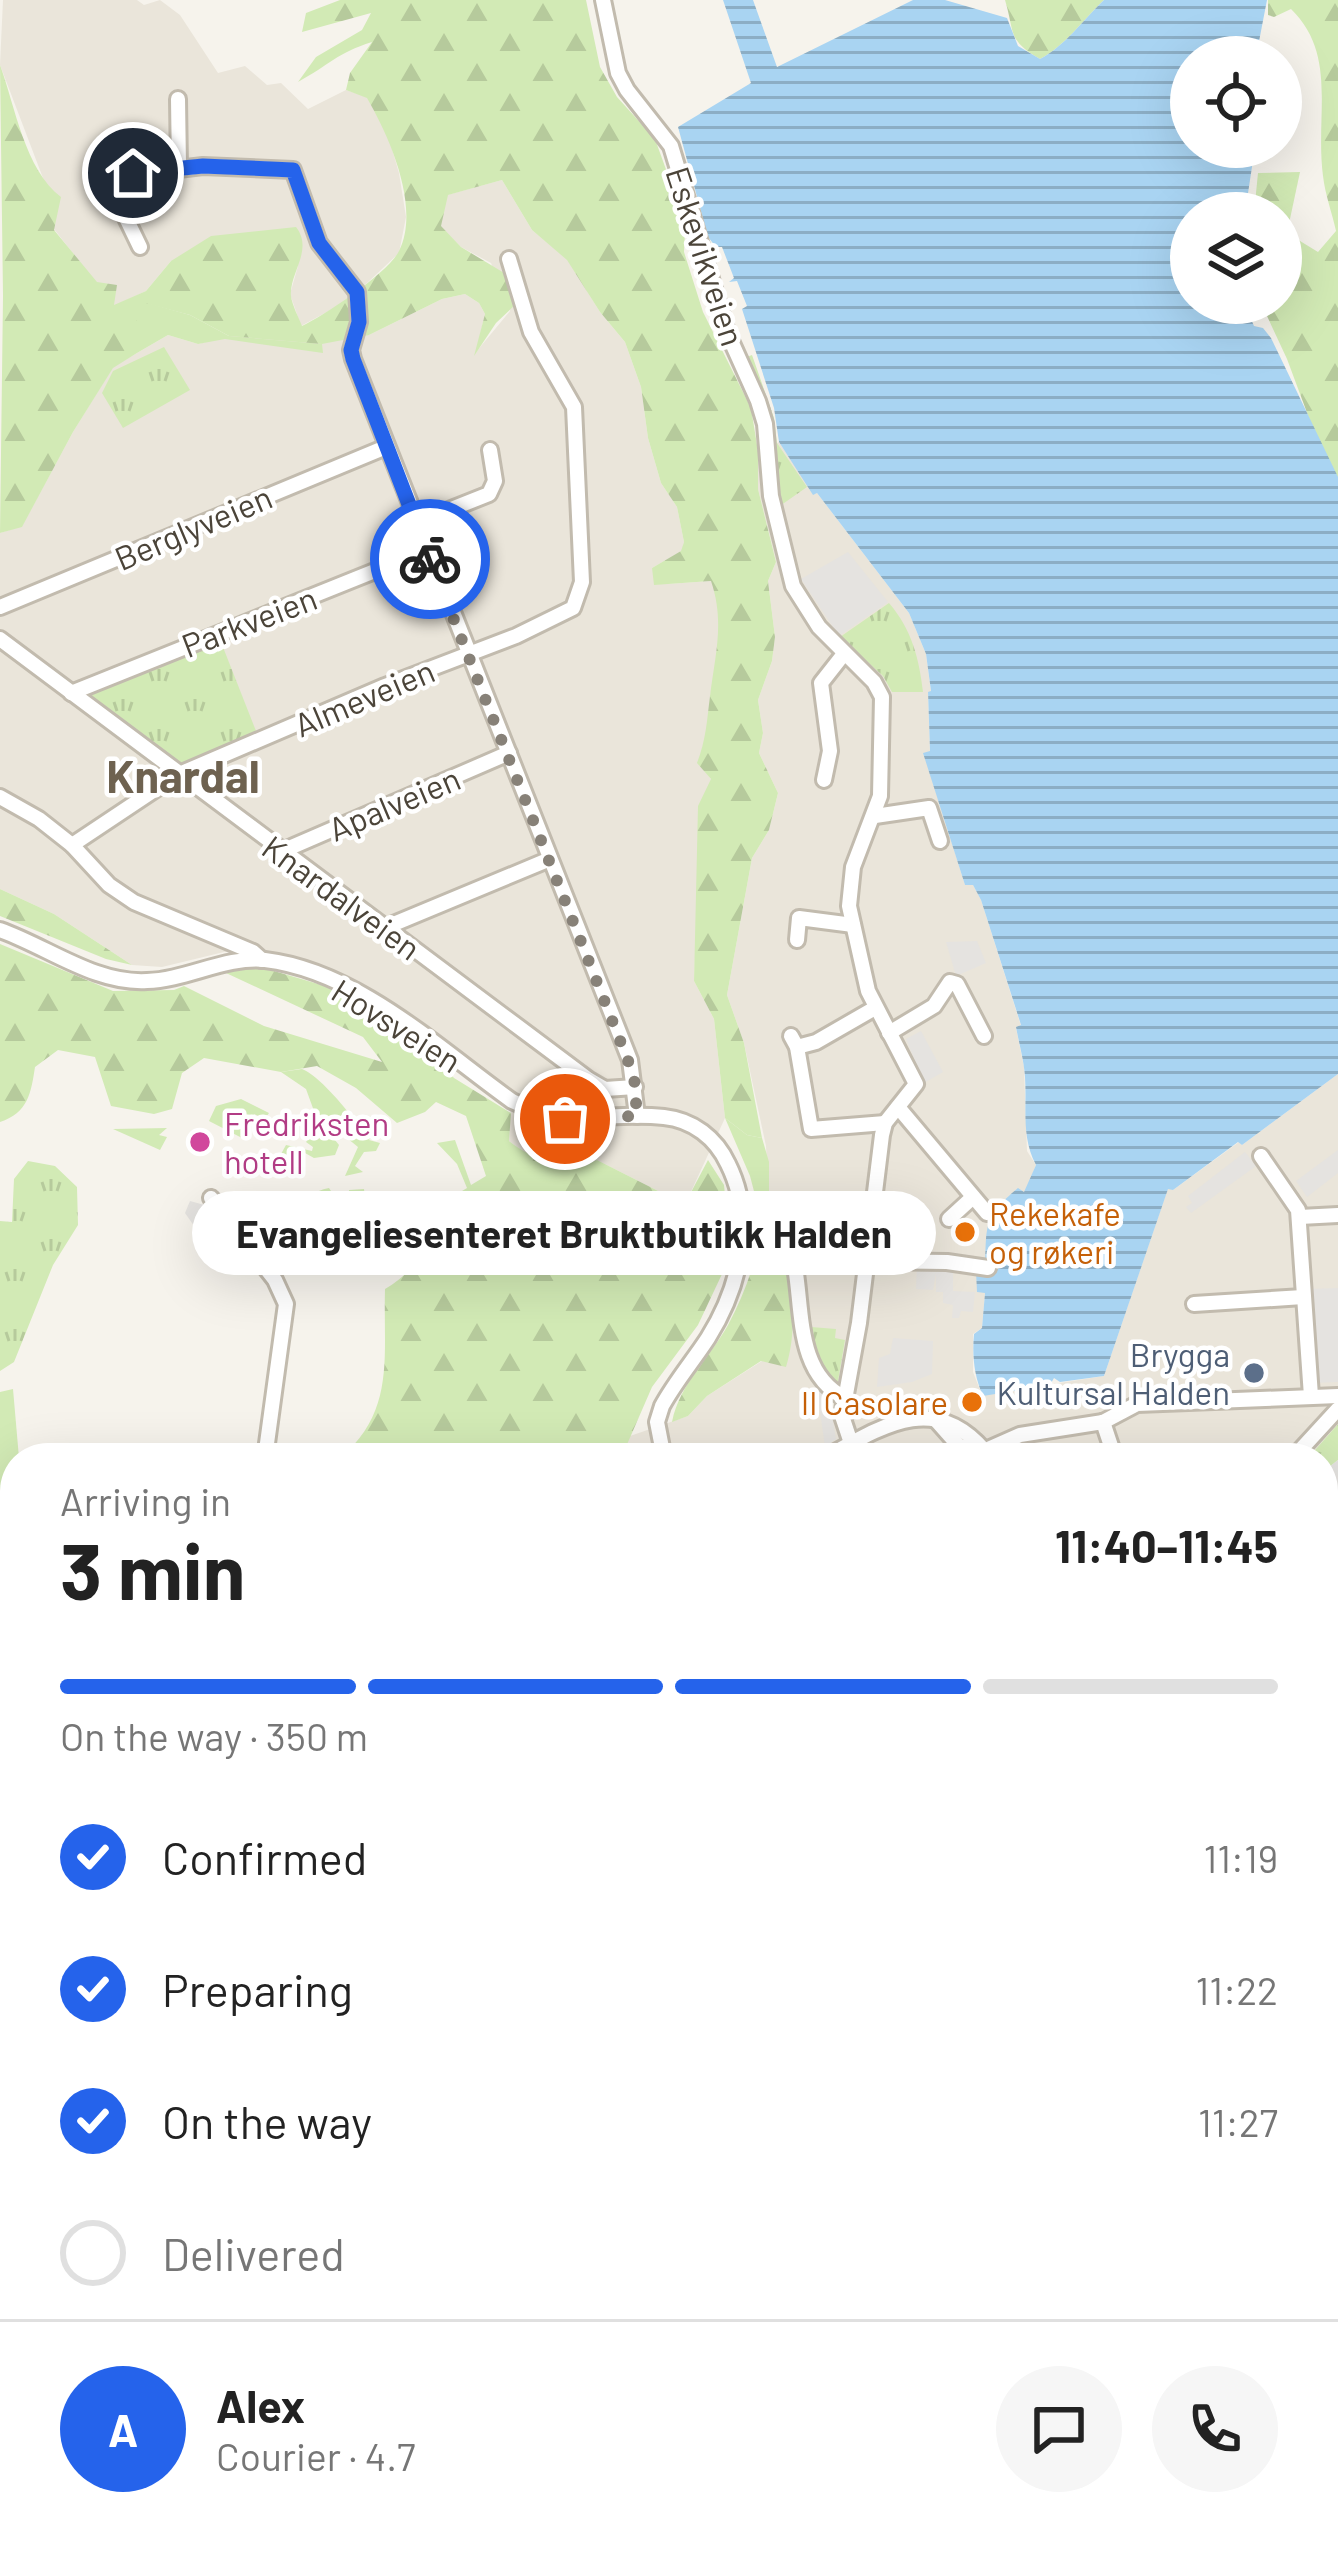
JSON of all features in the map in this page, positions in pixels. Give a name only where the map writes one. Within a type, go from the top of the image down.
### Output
[{"type":"street","name":"Eskevikveien","points":[[603,0],[618,73],[671,146],[721,315],[758,400],[786,566],[819,627],[874,682],[882,698],[882,773],[875,816],[850,877],[853,925]]},
{"type":"street","points":[[178,99],[179,167]]},
{"type":"street","points":[[140,247],[112,183],[120,176],[179,167],[293,170],[319,243],[357,292],[359,322],[353,359],[629,1060],[637,1116]]},
{"type":"street","name":"Almeveien","points":[[72,845],[177,775],[561,617],[573,608],[581,591],[574,407],[531,332],[508,259]]},
{"type":"street","name":"Berglyveien","points":[[0,607],[386,447]]},
{"type":"street","points":[[416,523],[488,494],[495,481],[490,450]]},
{"type":"street","name":"Parkveien","points":[[71,693],[427,550]]},
{"type":"street","name":"Knardalveien","points":[[0,639],[599,1087],[635,1087]]},
{"type":"street","points":[[824,780],[830,751],[821,683],[843,655]]},
{"type":"street","name":"Apalveien","points":[[280,852],[509,753]]},
{"type":"street","points":[[0,797],[35,816],[134,902],[254,952],[262,960]]},
{"type":"street","points":[[875,816],[929,808],[940,841]]},
{"type":"street","points":[[384,928],[550,859]]},
{"type":"street","points":[[797,940],[799,917],[853,925],[875,1008],[916,1084],[885,1124],[842,1416],[851,1443],[904,1419],[933,1418],[969,1432],[976,1443]]},
{"type":"street","name":"Hovsveien","points":[[0,931],[85,968],[128,980],[163,980],[262,960],[293,967],[351,990],[533,1111],[565,1119],[670,1118],[698,1129],[713,1141],[731,1168],[744,1222],[736,1273],[724,1306],[662,1406],[657,1422],[661,1443]]},
{"type":"street","points":[[889,1033],[934,1006],[950,982],[957,984],[984,1036]]},
{"type":"street","points":[[875,1008],[816,1042],[794,1041],[811,1129],[885,1124]]},
{"type":"street","points":[[898,1107],[987,1213]]},
{"type":"street","points":[[1261,1156],[1296,1204],[1300,1217],[1311,1396]]},
{"type":"street","points":[[949,1219],[973,1197]]},
{"type":"street","points":[[212,1198],[275,1280],[286,1304],[267,1443]]},
{"type":"street","points":[[776,1210],[794,1261],[802,1328],[813,1367],[845,1398]]},
{"type":"street","points":[[1300,1217],[1338,1215]]},
{"type":"street","points":[[868,1261],[988,1268]]},
{"type":"street","points":[[1194,1304],[1303,1297]]},
{"type":"street","points":[[1010,1443],[1038,1431],[1103,1422],[1137,1405],[1338,1396]]},
{"type":"street","points":[[1307,1443],[1338,1409]]},
{"type":"street","points":[[1103,1422],[1110,1443]]},
{"type":"shaded area","points":[[3,0],[137,0],[144,5],[160,0],[180,15],[218,73],[245,66],[267,85],[281,83],[308,109],[346,90],[367,97],[388,135],[399,173],[406,217],[399,253],[349,300],[301,326],[290,294],[298,266],[171,261],[146,291],[114,306],[54,229],[46,186],[0,65]]},
{"type":"shaded area","points":[[502,180],[532,230],[567,259],[625,342],[641,387],[661,483],[677,507],[684,542],[682,551],[652,568],[667,584],[712,581],[719,603],[720,650],[707,739],[698,762],[711,779],[699,861],[694,981],[714,1019],[725,1118],[688,1198],[670,1197],[597,1160],[584,1166],[522,1152],[509,1141],[511,1101],[379,1007],[253,952],[224,952],[162,967],[132,965],[54,914],[0,889],[0,533],[22,526],[113,367],[168,335],[198,344],[229,336],[369,335],[442,299],[465,294],[485,314],[476,352],[510,311],[491,263],[461,247],[440,226],[447,195]]},
{"type":"shaded area","points":[[779,442],[814,494],[909,613],[926,654],[931,692],[930,752],[924,754],[965,885],[973,885],[981,900],[1021,1026],[1016,1028],[1024,1067],[1027,1151],[1036,1165],[985,1293],[982,1328],[973,1334],[973,1372],[982,1395],[1104,1376],[1168,1188],[1173,1190],[1239,1142],[1242,1145],[1338,1074],[1338,1424],[1321,1443],[627,1443],[630,1436],[688,1416],[707,1396],[762,1361],[775,1363],[777,1231],[769,1216],[766,1146],[744,1043],[727,995],[752,858],[769,830],[778,793],[759,753],[763,733],[758,700],[775,637],[768,581],[776,562],[758,489],[758,451]]},
{"type":"shaded area","points":[[848,552],[888,602],[839,636],[801,579]]},
{"type":"shaded area","points":[[977,941],[986,963],[956,976],[946,942]]},
{"type":"shaded area","points":[[921,1031],[943,1072],[924,1083],[906,1039]]},
{"type":"shaded area","points":[[1338,1150],[1338,1173],[1307,1197],[1296,1181]]},
{"type":"shaded area","points":[[1245,1152],[1256,1166],[1191,1213],[1186,1207],[1192,1203],[1188,1196]]},
{"type":"shaded area","points":[[190,1201],[208,1206],[240,1246],[218,1260],[185,1213]]},
{"type":"shaded area","points":[[917,1266],[953,1267],[953,1291],[975,1292],[973,1312],[961,1311],[959,1318],[952,1318],[953,1305],[943,1303],[943,1292],[936,1292],[936,1273],[933,1290],[916,1289]]},
{"type":"shaded area","points":[[1338,1288],[1338,1382],[1314,1383],[1308,1289]]},
{"type":"shaded area","points":[[893,1338],[933,1341],[932,1374],[877,1387],[879,1358],[890,1354]]},
{"type":"shaded area","points":[[828,1390],[836,1439],[830,1443],[824,1443],[817,1391]]},
{"type":"green space","points":[[340,0],[586,0],[600,67],[617,97],[655,139],[676,197],[685,232],[684,252],[703,312],[751,408],[758,489],[776,562],[768,581],[775,637],[772,661],[758,700],[763,733],[759,753],[778,793],[769,830],[752,858],[727,995],[744,1043],[762,1138],[747,1135],[725,1118],[714,1019],[694,981],[698,806],[711,779],[697,763],[706,730],[718,625],[711,581],[654,585],[652,568],[681,551],[684,542],[677,507],[661,483],[641,387],[625,342],[567,260],[532,230],[502,180],[448,195],[441,226],[461,247],[511,277],[516,304],[496,323],[474,356],[485,314],[465,294],[442,299],[369,335],[322,344],[229,336],[190,315],[137,301],[137,353],[113,368],[22,527],[0,533],[0,65],[30,154],[61,197],[54,230],[97,282],[117,285],[114,305],[146,291],[171,261],[211,236],[296,227],[303,244],[291,296],[302,326],[382,270],[399,251],[405,233],[404,193],[393,152],[367,98],[346,90],[350,73],[372,42],[298,82],[316,57],[362,30],[371,13],[302,32],[306,13]]},
{"type":"green space","points":[[1005,0],[1104,0],[1066,40],[1040,59],[1017,41]]},
{"type":"green space","points":[[1268,0],[1338,0],[1338,496],[1271,324],[1302,324],[1302,242],[1318,252],[1336,231],[1323,176],[1320,66],[1306,27],[1291,9],[1268,15]]},
{"type":"green space","points":[[1300,172],[1296,192],[1256,192],[1258,173]]},
{"type":"green space","points":[[137,300],[190,315],[229,336],[322,344],[323,353],[225,339],[198,344],[168,335],[137,353]]},
{"type":"green space","points":[[164,347],[190,390],[123,428],[102,393],[113,371]]},
{"type":"green space","points":[[752,355],[774,418],[777,443],[807,487],[777,508],[773,433],[744,358]]},
{"type":"green space","points":[[889,603],[913,645],[923,692],[892,692],[883,676],[840,637]]},
{"type":"green space","points":[[219,637],[258,736],[181,769],[92,701],[92,690]]},
{"type":"green space","points":[[0,889],[54,914],[132,965],[0,916]]},
{"type":"green space","points":[[0,944],[113,991],[184,986],[264,1026],[382,1062],[363,1037],[226,973],[257,966],[325,986],[423,1045],[454,1078],[511,1113],[509,1141],[529,1154],[563,1164],[597,1160],[670,1197],[688,1198],[708,1160],[724,1185],[731,1255],[698,1325],[652,1387],[628,1443],[355,1443],[370,1421],[383,1381],[385,1289],[451,1238],[452,1197],[467,1188],[457,1164],[437,1143],[455,1140],[471,1185],[486,1176],[466,1116],[436,1102],[397,1123],[356,1088],[317,1066],[281,1072],[204,1058],[182,1073],[172,1109],[154,1114],[111,1106],[95,1057],[58,1050],[35,1067],[22,1107],[0,1122]]},
{"type":"green space","points":[[302,1069],[323,1084],[355,1121],[373,1116],[378,1126],[369,1140],[380,1143],[376,1151],[364,1152],[355,1166],[363,1172],[345,1176],[358,1147],[314,1111],[306,1089],[281,1072]]},
{"type":"green space","points":[[241,1099],[269,1113],[265,1119],[254,1114],[242,1138],[209,1121],[216,1106]]},
{"type":"green space","points":[[725,1118],[747,1135],[762,1138],[769,1162],[769,1216],[761,1218],[750,1176]]},
{"type":"green space","points":[[167,1128],[159,1135],[167,1137],[160,1150],[113,1129]]},
{"type":"green space","points":[[315,1130],[339,1145],[335,1155],[314,1158],[305,1153],[294,1172],[276,1163],[286,1145],[312,1151],[306,1142]]},
{"type":"green space","points":[[28,1161],[55,1166],[77,1187],[78,1225],[53,1265],[14,1362],[0,1371],[0,1221],[12,1222],[14,1179]]},
{"type":"green space","points":[[329,1188],[333,1194],[251,1244],[240,1233],[255,1204],[293,1212],[316,1192]]},
{"type":"green space","points":[[364,1189],[367,1213],[357,1223],[369,1229],[368,1236],[356,1237],[338,1226],[348,1213],[349,1190]]},
{"type":"green space","points":[[769,1216],[791,1290],[786,1367],[761,1361],[707,1396],[688,1416],[672,1422],[688,1383],[735,1312],[754,1260],[761,1218]]},
{"type":"green space","points":[[811,1327],[836,1329],[835,1338],[845,1340],[838,1381],[832,1381],[821,1362]]},
{"type":"green space","points":[[13,1389],[18,1443],[0,1443],[0,1392]]},
{"type":"green space","points":[[1338,1424],[1338,1443],[1321,1443]]},
{"type":"water","points":[[723,0],[753,0],[777,67],[913,0],[945,0],[1007,18],[1018,46],[1040,59],[1066,40],[1104,0],[1267,0],[1260,36],[1170,36],[1170,168],[1252,168],[1248,192],[1170,192],[1170,324],[1263,328],[1338,477],[1338,1074],[1242,1145],[1238,1142],[1173,1190],[1168,1189],[1104,1376],[1060,1382],[1054,1378],[1050,1385],[983,1396],[978,1381],[974,1334],[982,1328],[985,1293],[977,1292],[976,1271],[985,1270],[992,1215],[1018,1188],[1024,1192],[1036,1165],[1026,1133],[1024,1071],[1016,1027],[1021,1025],[981,900],[973,885],[965,885],[923,753],[930,751],[926,654],[909,613],[817,493],[813,495],[779,442],[774,408],[742,309],[747,306],[737,281],[729,282],[734,278],[722,247],[708,237],[678,127],[751,83]]},
{"type":"way so far","points":[[430,559],[634,1076],[637,1116],[565,1119]]},
{"type":"place","name":"Evangeliesenteret Bruktbutikk Halden","points":[[565,1119]]},
{"type":"place","name":"Fredriksten hotell","points":[[200,1142]]},
{"type":"place","name":"Rekekafe og røkeri","points":[[965,1232]]},
{"type":"place","name":"Brygga Kultursal Halden","points":[[1254,1373]]},
{"type":"place","name":"Il Casolare","points":[[972,1402]]},
{"type":"district","name":"Knardal","points":[[183,775]]},
{"type":"route","points":[[133,173],[227,165],[293,170],[319,243],[357,292],[359,322],[353,359],[430,559]]}]
